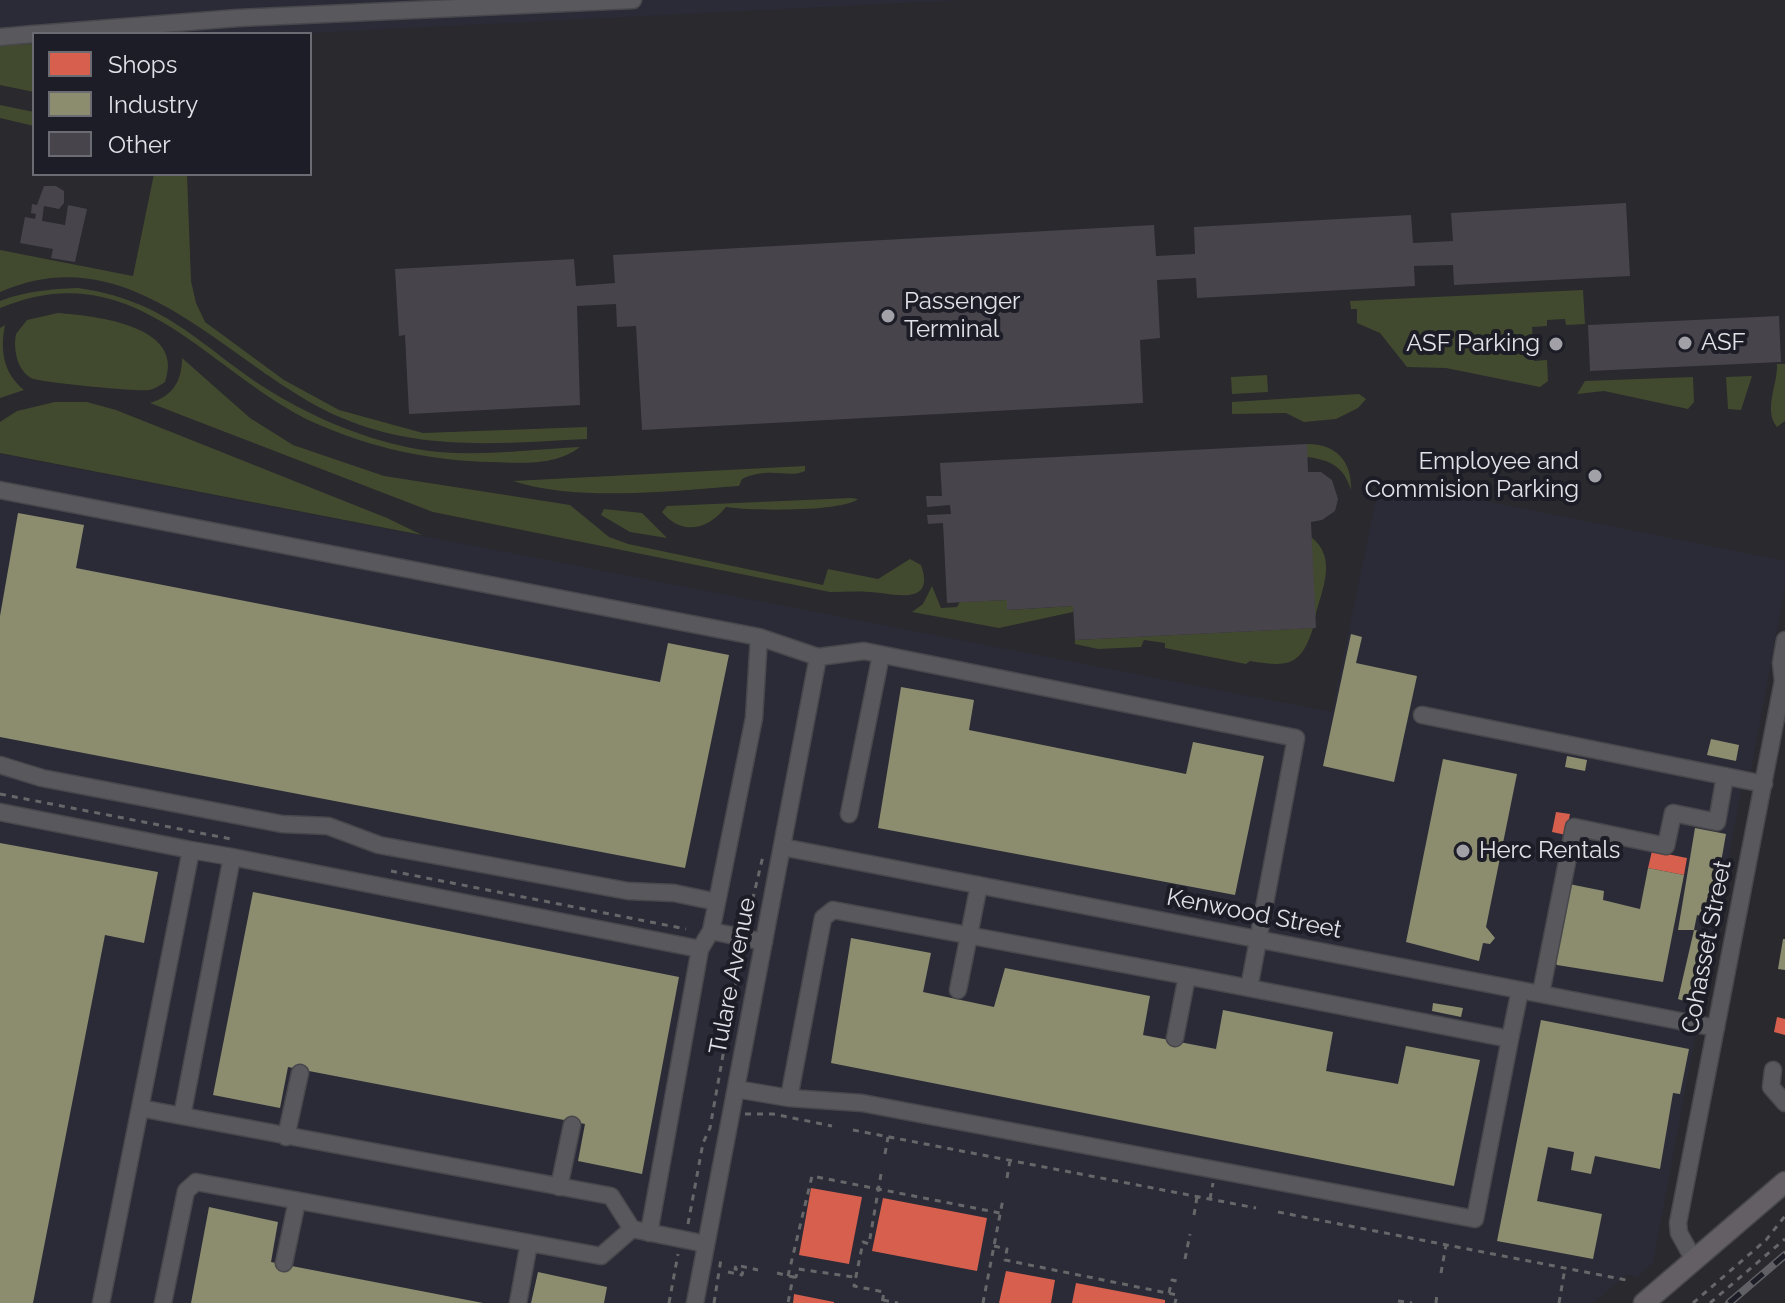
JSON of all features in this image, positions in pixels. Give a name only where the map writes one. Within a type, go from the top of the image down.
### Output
[{"type":"main road","points":[[1644,1303],[1785,1182]]},
{"type":"street","points":[[60,32],[238,18],[633,0]]},
{"type":"street","points":[[0,37],[32,34]]},
{"type":"street","points":[[0,490],[759,637],[818,657],[864,651],[1296,738],[1249,988]]},
{"type":"street","points":[[649,1233],[700,949],[711,931],[754,718],[759,637]]},
{"type":"street","name":"Cohasset Street","points":[[1694,1260],[1679,1233],[1678,1223],[1764,784],[1777,753],[1785,640]]},
{"type":"street","points":[[849,814],[881,655]]},
{"type":"street","name":"Tulare Avenue","points":[[695,1303],[818,657]]},
{"type":"street","points":[[1422,715],[1764,784]]},
{"type":"street","points":[[0,765],[42,778],[282,824],[328,826],[379,845],[628,891],[674,893],[717,902]]},
{"type":"street","points":[[1541,993],[1574,827],[1666,846],[1673,813],[1717,822],[1725,776]]},
{"type":"street","points":[[0,812],[700,949]]},
{"type":"street","name":"Kenwood Street","points":[[782,847],[1716,1028]]},
{"type":"street","points":[[101,1303],[191,850]]},
{"type":"street","points":[[182,1116],[232,857]]},
{"type":"street","points":[[958,990],[979,885]]},
{"type":"street","points":[[789,1098],[823,918],[833,910],[1510,1039]]},
{"type":"street","points":[[711,931],[764,942]]},
{"type":"street","points":[[1175,1038],[1187,976]]},
{"type":"street","points":[[736,1089],[789,1098],[862,1103],[1475,1219],[1520,990]]},
{"type":"street","points":[[1773,1070],[1771,1087],[1785,1103]]},
{"type":"street","points":[[286,1137],[300,1073]]},
{"type":"street","points":[[140,1108],[611,1196],[632,1229],[706,1244]]},
{"type":"street","points":[[559,1187],[572,1125]]},
{"type":"street","points":[[163,1303],[186,1191],[196,1182],[601,1256],[632,1229]]},
{"type":"street","points":[[284,1263],[297,1201]]},
{"type":"street","points":[[518,1303],[529,1243]]},
{"type":"path","points":[[669,1303],[703,1143],[710,1128],[743,938],[765,850],[782,847]]},
{"type":"path","points":[[744,1114],[773,1114],[832,1126]]},
{"type":"path","points":[[858,1121],[855,1130],[1256,1208]]},
{"type":"path","points":[[885,1154],[888,1137]]},
{"type":"path","points":[[1027,1164],[1029,1154]]},
{"type":"path","points":[[1007,1178],[1010,1160]]},
{"type":"path","points":[[881,1174],[869,1244],[863,1242],[854,1286],[884,1292],[882,1302],[898,1303]]},
{"type":"path","points":[[788,1303],[790,1276],[812,1176],[1000,1213]]},
{"type":"path","points":[[1210,1199],[1214,1179]]},
{"type":"path","points":[[1194,1215],[1197,1197]]},
{"type":"path","points":[[983,1303],[1003,1199]]},
{"type":"path","points":[[1278,1212],[1626,1280]]},
{"type":"path","points":[[1693,1303],[1784,1220]]},
{"type":"path","points":[[1185,1259],[1190,1234]]},
{"type":"path","points":[[1710,1303],[1785,1239]]},
{"type":"path","points":[[1441,1273],[1446,1245]]},
{"type":"path","points":[[994,1246],[1007,1249],[1005,1260],[1177,1295],[1175,1303]]},
{"type":"path","points":[[1740,1263],[1747,1272]]},
{"type":"path","points":[[728,1272],[742,1275],[736,1265],[758,1270]]},
{"type":"path","points":[[1559,1303],[1565,1268]]},
{"type":"path","points":[[777,1273],[796,1277],[798,1269],[856,1277]]},
{"type":"path","points":[[1729,1273],[1736,1281]]},
{"type":"path","points":[[1169,1293],[1172,1280],[1181,1282]]},
{"type":"path","points":[[1436,1303],[1437,1294]]},
{"type":"path","points":[[1398,1301],[1412,1303]]},
{"type":"shaded area","points":[[0,0],[963,0],[312,33],[32,32],[32,47],[0,48]]},
{"type":"shaded area","points":[[0,454],[1332,712],[1380,480],[1785,561],[1785,588],[1751,770],[1745,770],[1653,1263],[1636,1278],[1627,1274],[1593,1303],[0,1303]]},
{"type":"green space","points":[[32,44],[32,92],[0,85],[0,45]]},
{"type":"green space","points":[[0,105],[32,112],[32,126],[0,118]]},
{"type":"green space","points":[[154,176],[187,176],[191,281],[205,322],[284,380],[339,410],[423,433],[587,427],[587,439],[463,443],[432,441],[372,429],[342,418],[300,396],[180,314],[138,293],[95,280],[49,278],[0,292],[0,250],[133,276]]},
{"type":"green space","points":[[78,288],[112,295],[142,306],[191,334],[289,402],[324,420],[362,434],[400,446],[439,452],[492,453],[580,447],[560,458],[526,463],[469,461],[402,452],[358,440],[315,423],[276,401],[168,325],[131,306],[91,295],[48,295],[0,308],[0,301],[19,295]]},
{"type":"green space","points":[[1583,290],[1585,324],[1566,325],[1565,319],[1547,320],[1547,326],[1532,327],[1534,361],[1547,360],[1548,381],[1540,387],[1446,368],[1407,367],[1380,333],[1357,323],[1357,309],[1351,309],[1350,301]]},
{"type":"green space","points":[[58,313],[114,321],[150,336],[162,348],[168,363],[165,382],[141,390],[31,378],[22,370],[17,359],[16,334],[27,320]]},
{"type":"green space","points":[[5,325],[3,343],[7,369],[24,390],[0,398],[0,328]]},
{"type":"green space","points":[[182,358],[250,418],[293,445],[384,476],[570,505],[609,537],[628,544],[823,585],[828,569],[878,579],[910,559],[921,565],[922,588],[908,595],[830,592],[433,512],[150,403],[165,396],[175,386]]},
{"type":"green space","points":[[1777,364],[1785,364],[1785,421],[1777,427],[1771,405]]},
{"type":"green space","points":[[1267,375],[1268,392],[1232,394],[1231,377]]},
{"type":"green space","points":[[1752,376],[1741,410],[1728,409],[1726,377]]},
{"type":"green space","points":[[1693,377],[1694,402],[1688,409],[1604,391],[1577,394],[1585,381]]},
{"type":"green space","points":[[1359,394],[1366,399],[1358,408],[1336,419],[1304,422],[1286,413],[1232,414],[1232,402]]},
{"type":"green space","points":[[55,402],[87,402],[116,410],[387,518],[422,535],[0,453],[0,422],[17,411]]},
{"type":"green space","points":[[1307,444],[1326,447],[1340,456],[1349,471],[1351,490],[1345,476],[1335,466],[1307,457]]},
{"type":"green space","points":[[805,466],[805,471],[799,473],[752,475],[742,479],[739,486],[655,492],[566,491],[513,481]]},
{"type":"green space","points":[[858,499],[815,508],[774,510],[726,507],[711,521],[695,527],[678,525],[662,512],[667,506]]},
{"type":"green space","points":[[604,509],[642,513],[667,538],[630,532],[601,515]]},
{"type":"green space","points":[[1311,537],[1324,554],[1326,564],[1315,617]]},
{"type":"green space","points":[[932,586],[941,608],[957,607],[960,602],[1007,600],[1008,610],[1073,606],[1073,612],[999,628],[912,612],[923,604]]},
{"type":"green space","points":[[1313,628],[1298,657],[1274,664],[1250,661],[1246,664],[1165,648],[1165,643],[1144,640],[1141,647],[1098,649],[1075,644],[1075,640]]},
{"type":"building: Shops","points":[[1556,812],[1570,814],[1566,835],[1552,832]]},
{"type":"building: Shops","points":[[1652,851],[1687,858],[1684,875],[1648,868]]},
{"type":"building: Shops","points":[[1777,1017],[1785,1019],[1785,1035],[1774,1032]]},
{"type":"building: Shops","points":[[811,1188],[862,1197],[849,1264],[799,1255]]},
{"type":"building: Shops","points":[[883,1198],[987,1218],[977,1271],[872,1251]]},
{"type":"building: Shops","points":[[1006,1271],[1055,1280],[1051,1303],[999,1303]]},
{"type":"building: Shops","points":[[1076,1283],[1165,1300],[1165,1303],[1072,1303]]},
{"type":"building: Shops","points":[[794,1294],[834,1302],[834,1303],[793,1303]]},
{"type":"building: Industry","points":[[18,513],[84,525],[76,568],[660,682],[668,643],[729,655],[685,868],[0,737],[0,616]]},
{"type":"building: Industry","points":[[1351,634],[1362,637],[1356,663],[1417,676],[1394,782],[1323,766]]},
{"type":"building: Industry","points":[[901,687],[974,700],[969,730],[1186,774],[1193,742],[1264,756],[1235,895],[878,828]]},
{"type":"building: Industry","points":[[1711,739],[1739,745],[1736,761],[1707,755]]},
{"type":"building: Industry","points":[[1567,756],[1587,760],[1585,771],[1565,767]]},
{"type":"building: Industry","name":"Herc Rentals","points":[[1443,759],[1517,774],[1486,927],[1495,938],[1490,944],[1483,943],[1479,961],[1406,942]]},
{"type":"building: Industry","points":[[1695,828],[1726,834],[1711,919],[1697,915],[1694,930],[1678,930]]},
{"type":"building: Industry","points":[[0,843],[158,872],[144,943],[105,935],[33,1303],[0,1303]]},
{"type":"building: Industry","points":[[1648,868],[1684,875],[1663,982],[1557,965],[1554,961],[1569,884],[1604,891],[1603,900],[1640,909]]},
{"type":"building: Industry","points":[[253,892],[679,977],[642,1174],[578,1161],[585,1124],[288,1067],[280,1108],[213,1095]]},
{"type":"building: Industry","points":[[1694,930],[1714,933],[1698,1006],[1678,999]]},
{"type":"building: Industry","points":[[851,938],[931,953],[923,992],[994,1007],[1005,968],[1150,996],[1143,1035],[1216,1049],[1223,1010],[1333,1032],[1326,1071],[1398,1084],[1406,1046],[1480,1060],[1454,1186],[831,1063]]},
{"type":"building: Industry","points":[[1785,939],[1785,970],[1778,969]]},
{"type":"building: Industry","points":[[1433,1003],[1463,1008],[1461,1017],[1432,1011]]},
{"type":"building: Industry","points":[[1541,1020],[1689,1049],[1680,1094],[1673,1093],[1660,1169],[1595,1156],[1591,1174],[1571,1170],[1574,1152],[1548,1147],[1537,1201],[1602,1214],[1593,1259],[1497,1241]]},
{"type":"building: Industry","points":[[209,1207],[278,1222],[271,1262],[483,1303],[191,1303]]},
{"type":"building: Industry","points":[[538,1272],[607,1287],[604,1303],[531,1303]]},
{"type":"building: Other","points":[[44,186],[56,186],[64,191],[64,203],[59,209],[44,206],[42,221],[65,225],[68,205],[87,209],[75,262],[51,258],[53,249],[20,243],[25,217],[35,219],[36,214],[31,213],[32,204],[37,205]]},
{"type":"building: Other","name":"Passenger Terminal","points":[[1626,203],[1630,276],[1454,285],[1453,265],[1414,266],[1415,286],[1197,298],[1196,278],[1157,280],[1160,338],[1140,340],[1143,403],[642,430],[636,326],[617,327],[616,304],[577,306],[580,405],[409,414],[405,335],[399,336],[395,269],[574,259],[576,286],[615,283],[613,255],[1154,225],[1156,256],[1195,254],[1194,227],[1411,215],[1413,243],[1453,241],[1451,213]]},
{"type":"building: Other","name":"ASF","points":[[1779,316],[1781,362],[1590,371],[1588,325]]},
{"type":"building: Other","points":[[1307,444],[1308,472],[1321,472],[1332,480],[1338,499],[1335,511],[1322,520],[1311,522],[1316,628],[1075,640],[1073,606],[1007,610],[1007,600],[947,603],[943,523],[928,524],[927,515],[951,514],[950,505],[927,507],[926,496],[942,496],[940,463]]},
{"type":"railway","points":[[1729,1303],[1785,1255]]},
{"type":"place","name":"Passenger Terminal","points":[[888,316]]},
{"type":"place","name":"ASF","points":[[1685,343]]},
{"type":"place","name":"ASF Parking","points":[[1556,344]]},
{"type":"place","name":"Employee and Commision Parking","points":[[1595,476]]},
{"type":"place","name":"Herc Rentals","points":[[1463,851]]}]
